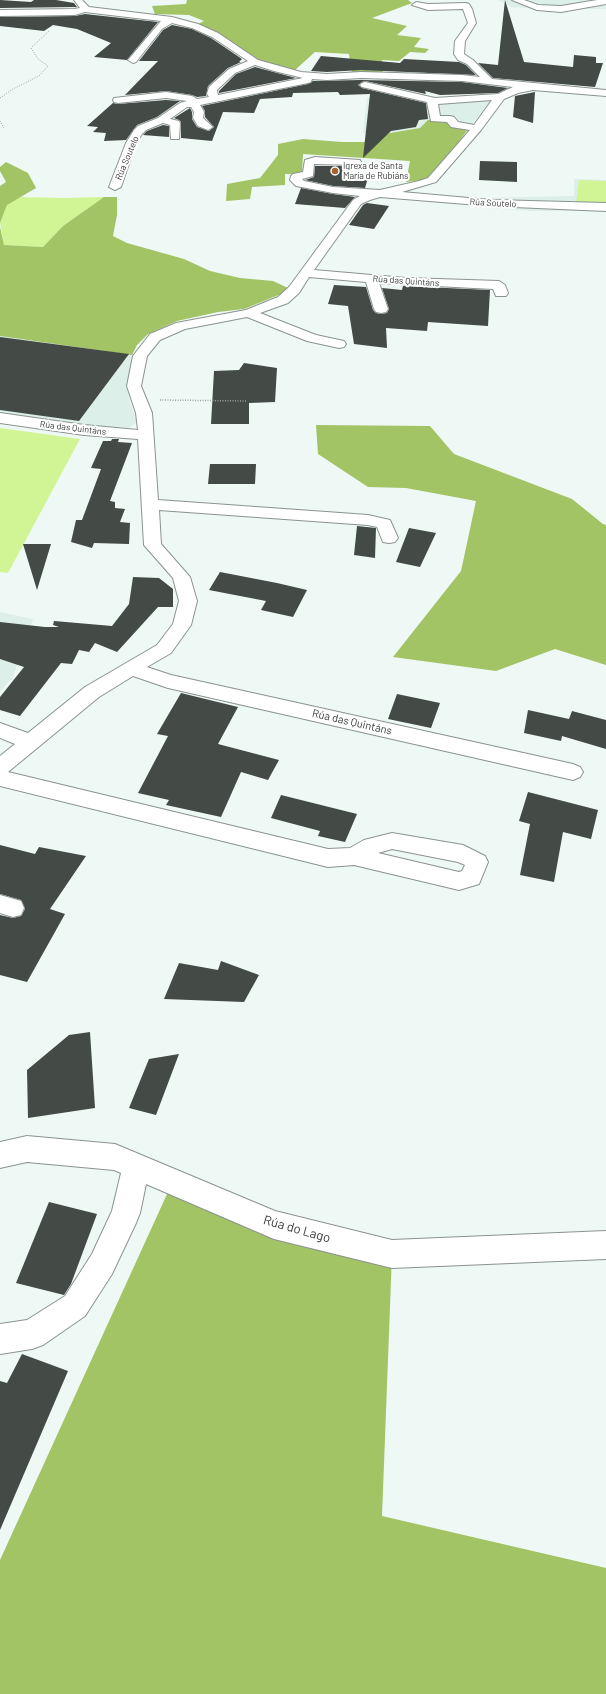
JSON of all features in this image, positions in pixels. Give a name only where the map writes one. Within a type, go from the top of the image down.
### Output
[{"type":"street","points":[[78,0],[80,11]]},
{"type":"street","points":[[516,0],[536,7],[561,9],[606,1]]},
{"type":"street","points":[[416,5],[428,7],[466,6],[472,23],[467,28],[460,41],[459,54],[464,60],[470,62],[489,81]]},
{"type":"street","points":[[145,7],[150,10],[150,18]]},
{"type":"street","name":"Rúa Soutelo","points":[[0,13],[80,11],[172,20],[194,26],[215,35],[255,62],[277,69],[327,77],[423,97],[432,101],[500,97],[515,90],[533,87]]},
{"type":"street","points":[[133,60],[159,27],[172,20]]},
{"type":"street","name":"Rúa Soutelo","points":[[430,76],[431,74],[464,60]]},
{"type":"street","points":[[215,98],[212,94],[212,89],[232,71],[255,62]]},
{"type":"street","name":"Rúa Soutelo","points":[[115,187],[131,144],[138,132],[142,128],[162,120],[184,105],[193,102],[327,77],[361,75],[430,76],[489,81],[533,87]]},
{"type":"street","points":[[533,87],[606,93]]},
{"type":"street","name":"Rúa Soutelo","points":[[118,100],[166,94],[192,99],[193,102]]},
{"type":"street","name":"Rúa Soutelo","points":[[380,193],[422,184],[432,180],[477,128],[500,97]]},
{"type":"street","points":[[432,101],[435,118],[450,119],[455,125],[477,128]]},
{"type":"street","points":[[193,102],[199,112],[198,118],[202,124],[208,127]]},
{"type":"street","points":[[162,120],[175,124],[175,137]]},
{"type":"street","name":"Rúa Soutelo","points":[[356,162],[315,160],[309,162],[309,174],[297,176],[296,180],[300,184],[322,188],[491,203],[606,207]]},
{"type":"street","points":[[0,768],[92,692],[164,649],[182,625],[188,601],[181,577],[153,545],[149,504],[144,412],[134,386],[140,356],[155,337],[181,326],[249,313],[283,300],[294,290],[304,273],[357,202],[366,196],[380,193]]},
{"type":"street","name":"Rúa das Quintáns","points":[[304,273],[406,282],[499,285],[501,293]]},
{"type":"street","points":[[371,278],[381,309]]},
{"type":"street","points":[[249,313],[265,321],[312,338],[340,344]]},
{"type":"street","name":"Rúa das Quintáns","points":[[0,418],[84,430],[146,435]]},
{"type":"street","points":[[149,504],[368,520],[384,524],[389,538]]},
{"type":"street","name":"Rúa das Quintáns","points":[[132,669],[168,681],[573,772]]},
{"type":"street","points":[[0,730],[30,742]]},
{"type":"street","points":[[0,778],[328,858],[354,856]]},
{"type":"street","name":"Rúa do Lago","points":[[0,1154],[27,1149],[116,1157],[274,1225],[392,1254],[606,1245]]},
{"type":"street","points":[[0,1339],[32,1334],[75,1306],[102,1264],[126,1213],[136,1166]]},
{"type":"path","points":[[0,98],[13,89],[39,76],[48,66],[38,59],[31,48],[48,32],[80,11]]},
{"type":"path","points":[[0,121],[4,128]]},
{"type":"path","points":[[140,402],[172,399],[247,401]]},
{"type":"shaded area","points":[[498,0],[606,0],[604,3],[606,9],[538,9],[512,7]]},
{"type":"shaded area","points":[[495,95],[469,128],[446,120],[428,120],[420,128],[384,134],[363,133],[367,98],[396,99],[419,102]]},
{"type":"shaded area","points":[[574,179],[606,180],[606,211],[534,211],[489,208],[491,204],[442,199],[574,196]]},
{"type":"shaded area","points":[[0,336],[132,355],[127,387],[130,402],[137,422],[130,427],[118,429],[0,413]]},
{"type":"shaded area","points":[[0,612],[33,619],[13,677],[0,692]]},
{"type":"green space","points":[[187,0],[408,0],[412,3],[372,18],[407,26],[397,35],[421,38],[414,47],[429,49],[425,53],[410,52],[399,61],[382,60],[383,74],[352,74],[349,54],[315,52],[295,70],[259,60],[220,35],[196,25],[204,21],[189,15],[155,14],[152,6],[186,4]]},
{"type":"green space","points":[[428,120],[447,120],[469,128],[431,179],[406,182],[410,161],[303,154],[302,174],[285,174],[285,185],[252,187],[250,199],[226,201],[227,184],[260,178],[278,155],[278,144],[303,139],[364,142],[384,134],[420,128]]},
{"type":"green space","points":[[6,162],[28,173],[36,188],[7,205],[0,223],[0,186],[6,182],[0,171],[0,167]]},
{"type":"green space","points":[[579,180],[606,181],[606,204],[576,203]]},
{"type":"green space","points":[[19,197],[104,197],[63,226],[43,247],[4,245],[0,223],[7,205]]},
{"type":"green space","points":[[104,197],[117,197],[117,215],[113,236],[127,243],[184,259],[210,271],[240,278],[273,281],[288,288],[281,294],[244,309],[218,312],[177,321],[148,334],[137,345],[132,355],[0,336],[0,227],[4,245],[43,247],[63,226]]},
{"type":"green space","points":[[316,425],[430,426],[454,454],[572,499],[606,525],[606,665],[555,649],[496,671],[393,657],[461,571],[476,501],[406,488],[368,487],[318,454]]},
{"type":"green space","points":[[0,428],[80,439],[8,573],[0,572]]},
{"type":"green space","points":[[173,1181],[392,1254],[382,1516],[606,1568],[606,1694],[0,1694],[0,1560]]},
{"type":"building","points":[[0,0],[31,2],[34,0],[56,0],[74,3],[77,7],[0,8]]},
{"type":"building","points":[[505,0],[524,62],[573,67],[574,55],[596,57],[596,63],[603,63],[595,87],[493,78],[478,63],[498,65]]},
{"type":"building","points":[[85,14],[158,22],[127,60],[94,57],[111,43],[77,29],[53,25],[44,31],[0,26],[0,17],[75,16]]},
{"type":"building","points":[[172,25],[192,29],[211,38],[242,59],[239,62],[241,62],[228,68],[208,86],[206,96],[197,97],[166,91],[125,95],[158,61],[139,61],[163,30]]},
{"type":"building","points":[[321,56],[400,63],[404,59],[459,62],[466,65],[476,75],[361,70],[327,72],[311,71]]},
{"type":"building","points":[[255,67],[296,78],[219,93],[219,91],[236,74]]},
{"type":"building","points":[[361,80],[462,82],[508,88],[498,93],[440,95],[425,91],[426,94],[365,81],[362,82],[358,85],[362,88],[426,103],[428,119],[419,120],[416,127],[391,131],[363,158],[370,94],[340,95],[338,92],[293,93],[292,97],[260,99],[254,113],[223,112],[212,141],[181,138],[181,122],[174,118],[190,108],[192,112],[192,119],[197,127],[209,131],[214,127],[205,117],[205,111],[202,106],[308,84],[313,81]]},
{"type":"building","points":[[535,92],[533,123],[513,117],[515,96]]},
{"type":"building","points":[[166,100],[180,101],[157,117],[137,125],[126,140],[104,141],[106,133],[93,132],[98,127],[87,126],[113,103],[118,104]]},
{"type":"building","points":[[163,125],[169,126],[169,137],[143,135],[147,131]]},
{"type":"building","points":[[480,161],[517,162],[517,182],[479,180]]},
{"type":"building","name":"Igrexa de Santa María de Rubiáns","points":[[315,166],[354,166],[343,178],[368,178],[365,188],[333,186],[305,180],[314,177]]},
{"type":"building","points":[[301,188],[355,197],[345,208],[295,204]]},
{"type":"building","points":[[367,203],[389,206],[374,229],[349,225],[363,205]]},
{"type":"building","points":[[334,285],[366,287],[373,310],[376,313],[381,314],[387,313],[389,309],[382,288],[402,290],[403,286],[490,290],[488,326],[428,322],[427,331],[386,328],[387,348],[354,344],[348,306],[328,304]]},
{"type":"building","points":[[0,337],[129,354],[79,421],[0,410]]},
{"type":"building","points":[[244,363],[277,368],[275,402],[249,403],[249,424],[211,424],[214,371],[239,370]]},
{"type":"building","points":[[112,439],[119,439],[118,442],[132,443],[110,501],[115,502],[115,508],[125,509],[120,522],[130,523],[129,544],[94,543],[92,548],[71,542],[76,520],[82,520],[101,469],[91,468],[103,441],[111,441]]},
{"type":"building","points":[[210,464],[256,464],[255,484],[208,484]]},
{"type":"building","points":[[357,526],[376,528],[375,558],[354,555]]},
{"type":"building","points":[[409,528],[436,533],[420,567],[396,562]]},
{"type":"building","points":[[23,544],[51,544],[37,590]]},
{"type":"building","points":[[220,572],[307,590],[293,617],[261,610],[266,601],[209,590]]},
{"type":"building","points":[[133,577],[159,578],[173,589],[173,607],[158,607],[117,652],[95,643],[89,652],[79,650],[72,664],[61,663],[20,716],[0,710],[0,697],[24,667],[0,659],[0,622],[45,627],[59,627],[53,625],[54,621],[112,626],[129,604]]},
{"type":"building","points":[[181,693],[238,707],[218,744],[279,760],[268,780],[241,772],[221,817],[166,805],[169,800],[138,793],[168,736],[157,734]]},
{"type":"building","points":[[397,694],[440,703],[431,728],[388,719]]},
{"type":"building","points":[[528,710],[569,719],[572,711],[606,720],[606,749],[562,736],[561,741],[524,733]]},
{"type":"building","points":[[528,792],[598,810],[591,839],[563,832],[554,882],[520,875],[530,824],[519,821]]},
{"type":"building","points":[[281,795],[357,814],[345,842],[318,836],[320,831],[271,818]]},
{"type":"building","points":[[0,845],[35,854],[39,847],[86,856],[50,909],[65,914],[27,982],[0,975],[0,915],[13,918],[21,916],[25,909],[21,900],[0,894]]},
{"type":"building","points":[[221,961],[259,975],[244,1002],[164,999],[179,963],[218,970]]},
{"type":"building","points":[[90,1032],[95,1108],[28,1118],[27,1070],[69,1035]]},
{"type":"building","points":[[179,1054],[156,1115],[129,1108],[149,1059]]},
{"type":"building","points":[[49,1202],[97,1214],[71,1284],[64,1295],[16,1283]]},
{"type":"building","points":[[22,1354],[68,1371],[0,1530],[0,1381],[7,1383]]},
{"type":"place","name":"Igrexa de Santa María de Rubiáns","points":[[335,171]]}]
